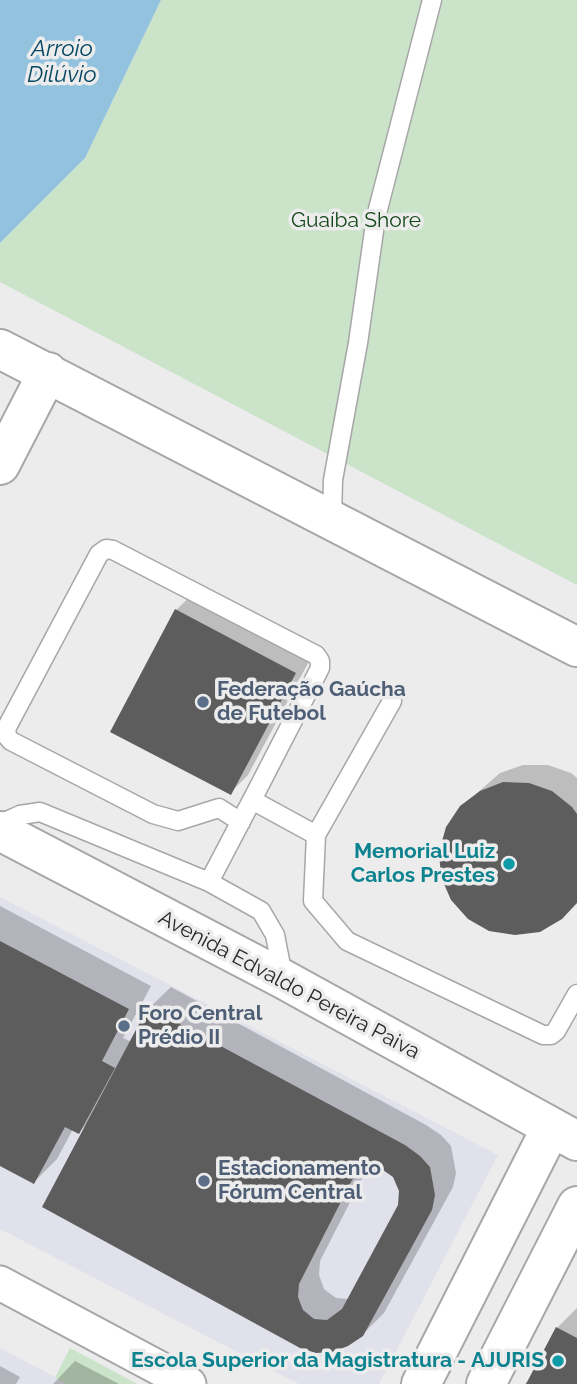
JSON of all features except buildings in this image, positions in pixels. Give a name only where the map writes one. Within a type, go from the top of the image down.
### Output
[{"type":"main road","points":[[0,349],[577,647]]},
{"type":"main road","points":[[0,465],[48,372]]},
{"type":"main road","name":"Avenida Edvaldo Pereira Paiva","points":[[0,831],[283,979],[564,1135]]},
{"type":"main road","points":[[434,1380],[564,1135]]},
{"type":"main road","points":[[486,1384],[577,1206]]},
{"type":"street","points":[[0,1283],[189,1384]]},
{"type":"lane","points":[[332,520],[333,480],[358,343],[376,217],[432,0]]},
{"type":"lane","points":[[209,882],[241,822],[320,668],[320,661],[316,655],[137,562],[106,549],[99,554],[7,727],[6,735],[11,741],[153,814],[178,821],[219,808],[241,822]]},
{"type":"lane","points":[[392,701],[316,835],[313,901],[347,941],[543,1035],[551,1035],[556,1031],[577,994]]},
{"type":"lane","points":[[252,800],[316,835]]},
{"type":"lane","points":[[0,824],[20,815],[40,812],[209,882],[261,911],[275,935],[283,979]]},
{"type":"shaded area","name":"Foro Central Prédio II","points":[[0,897],[498,1155],[379,1384],[299,1384],[0,1229]]},
{"type":"shaded area","points":[[0,1348],[55,1377],[70,1348],[137,1384],[0,1384]]},
{"type":"green space","name":"Guaíba Shore","points":[[161,0],[577,0],[577,585],[0,282],[0,243],[85,158]]},
{"type":"green space","points":[[70,1348],[137,1384],[67,1384],[55,1378]]},
{"type":"water","name":"Arroio Dilúvio","points":[[0,0],[161,0],[85,158],[0,243]]},
{"type":"place","name":"Federação Gaúcha de Futebol","points":[[203,702]]},
{"type":"place","name":"Memorial Luiz Carlos Prestes","points":[[509,864]]},
{"type":"place","name":"Foro Central Prédio II","points":[[124,1026]]},
{"type":"place","name":"Estacionamento Fórum Central","points":[[204,1181]]},
{"type":"place","name":"Escola Superior da Magistratura - AJURIS","points":[[558,1361]]}]
